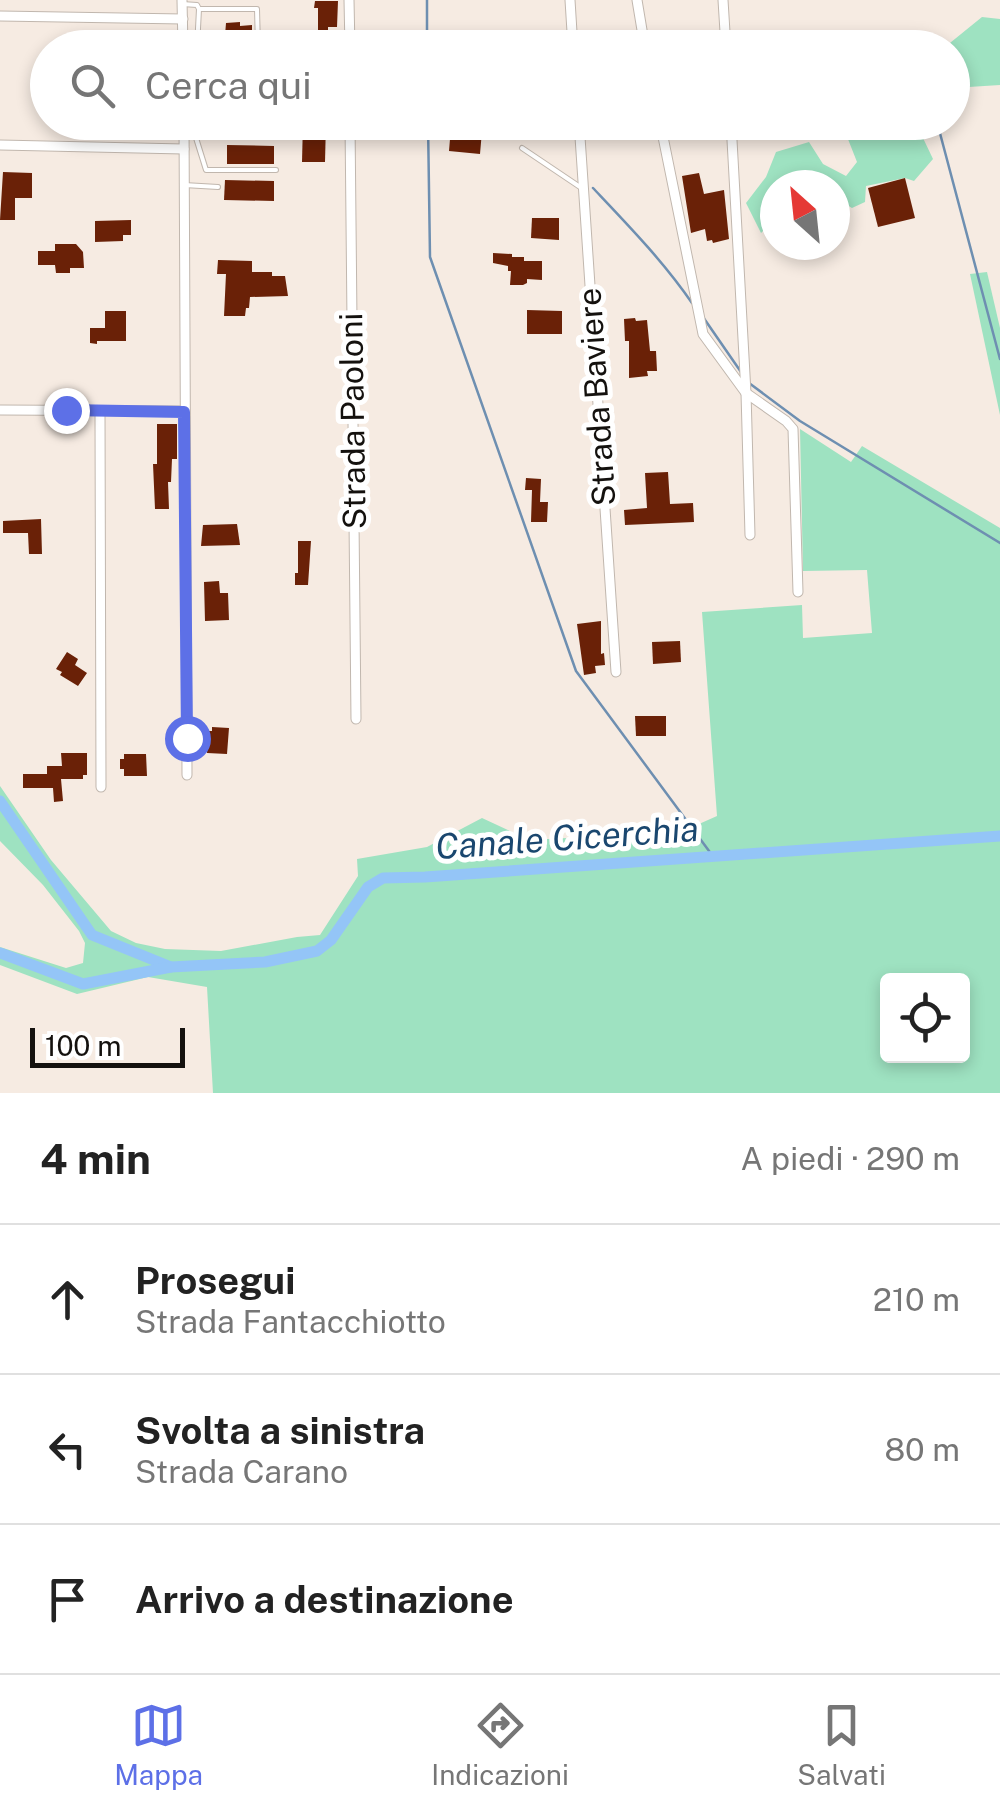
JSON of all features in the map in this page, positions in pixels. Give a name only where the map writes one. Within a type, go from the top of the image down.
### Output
[{"type":"street","points":[[349,0],[350,30]]},
{"type":"street","points":[[570,0],[572,30]]},
{"type":"street","points":[[637,0],[642,30]]},
{"type":"street","points":[[723,0],[725,30]]},
{"type":"street","points":[[182,2],[183,30]]},
{"type":"street","points":[[0,16],[183,19]]},
{"type":"street","points":[[184,140],[188,774]]},
{"type":"street","name":"Strada Paoloni","points":[[350,140],[356,720]]},
{"type":"street","name":"Strada Baviere","points":[[580,140],[616,672]]},
{"type":"street","points":[[663,140],[694,298],[707,342],[746,393],[786,421],[794,434],[798,592]]},
{"type":"street","points":[[731,140],[745,367],[750,535]]},
{"type":"street","points":[[0,144],[184,149]]},
{"type":"street","points":[[0,410],[184,412]]},
{"type":"street","points":[[100,411],[101,786]]},
{"type":"lane","points":[[182,2],[197,5],[198,30]]},
{"type":"lane","points":[[199,9],[257,9],[258,30]]},
{"type":"lane","points":[[197,140],[206,170],[276,170]]},
{"type":"lane","points":[[522,148],[584,190]]},
{"type":"lane","points":[[184,186],[218,187]]},
{"type":"green space","points":[[982,17],[1000,19],[1000,85],[970,87],[970,30],[966,30]]},
{"type":"green space","points":[[848,140],[924,140],[933,159],[914,181],[905,178],[866,186],[865,202],[852,208],[850,171],[857,162]]},
{"type":"green space","points":[[809,142],[823,164],[834,170],[769,170],[776,152]]},
{"type":"green space","points":[[760,185],[760,231],[746,203]]},
{"type":"green space","points":[[987,272],[1000,328],[1000,415],[970,274]]},
{"type":"green space","points":[[800,429],[851,462],[862,446],[1000,528],[1000,1093],[213,1093],[207,987],[148,977],[77,994],[0,965],[0,947],[66,968],[83,963],[85,943],[43,885],[0,841],[0,786],[51,860],[111,931],[136,943],[165,949],[221,951],[320,935],[358,876],[357,859],[427,847],[482,818],[529,840],[681,832],[717,816],[702,612],[802,605],[803,638],[872,633],[867,570],[803,571]]},
{"type":"building","points":[[315,1],[338,1],[337,27],[318,30],[318,8],[314,8]]},
{"type":"building","points":[[226,23],[252,25],[252,30],[225,30]]},
{"type":"building","points":[[303,140],[326,140],[325,162],[302,162]]},
{"type":"building","points":[[450,140],[481,140],[480,154],[449,151]]},
{"type":"building","points":[[227,145],[274,146],[274,164],[227,164]]},
{"type":"building","points":[[3,172],[32,173],[32,198],[15,198],[15,220],[0,220]]},
{"type":"building","points":[[699,173],[704,194],[724,190],[729,239],[713,243],[707,241],[705,229],[691,233],[682,176]]},
{"type":"building","points":[[905,178],[915,218],[878,227],[868,188]]},
{"type":"building","points":[[225,180],[274,181],[274,201],[224,200]]},
{"type":"building","points":[[532,218],[559,218],[559,240],[531,238]]},
{"type":"building","points":[[131,220],[131,235],[123,235],[123,241],[95,242],[95,221]]},
{"type":"building","points":[[55,244],[76,244],[83,252],[84,268],[56,273],[55,265],[38,265],[38,251],[55,251]]},
{"type":"building","points":[[493,253],[542,261],[542,280],[527,279],[523,285],[510,285],[511,271],[508,266],[493,263]]},
{"type":"building","points":[[218,260],[252,261],[252,272],[285,276],[288,296],[250,297],[245,316],[224,316],[226,274],[217,274]]},
{"type":"building","points":[[527,310],[562,311],[562,334],[527,334]]},
{"type":"building","points":[[105,311],[126,311],[126,341],[90,343],[90,328],[105,328]]},
{"type":"building","points":[[624,319],[647,320],[650,351],[656,351],[657,371],[629,378],[629,341],[625,341]]},
{"type":"building","points":[[157,424],[177,424],[177,459],[172,459],[168,482],[169,509],[155,509],[153,464],[157,464]]},
{"type":"building","points":[[668,472],[670,504],[693,503],[694,522],[625,525],[624,510],[647,508],[645,473]]},
{"type":"building","points":[[526,478],[541,479],[540,502],[548,502],[547,522],[531,522],[532,490],[525,490]]},
{"type":"building","points":[[41,519],[42,554],[29,554],[28,533],[3,533],[3,521]]},
{"type":"building","points":[[237,524],[240,545],[201,546],[203,525]]},
{"type":"building","points":[[298,541],[311,541],[308,585],[295,585]]},
{"type":"building","points":[[219,581],[220,593],[228,593],[229,620],[205,621],[204,582]]},
{"type":"building","points":[[601,621],[605,665],[595,666],[596,673],[584,675],[577,624]]},
{"type":"building","points":[[680,641],[681,662],[653,664],[652,642]]},
{"type":"building","points":[[67,652],[78,659],[75,665],[87,673],[78,686],[56,669]]},
{"type":"building","points":[[635,716],[666,716],[666,736],[636,736]]},
{"type":"building","points":[[212,727],[229,728],[227,754],[207,753],[208,731]]},
{"type":"building","points":[[61,753],[87,753],[87,775],[83,779],[61,779],[63,801],[54,802],[53,788],[23,788],[23,774],[47,774],[47,766],[62,766]]},
{"type":"building","points":[[124,754],[146,754],[147,776],[124,776],[120,759],[124,759]]},
{"type":"waterway","points":[[427,0],[427,30]]},
{"type":"waterway","points":[[428,140],[430,257],[576,671],[712,855]]},
{"type":"waterway","points":[[942,140],[1000,359]]},
{"type":"waterway","points":[[593,188],[692,303]]},
{"type":"waterway","points":[[703,317],[741,372]]},
{"type":"waterway","points":[[749,383],[800,421],[1000,543]]},
{"type":"waterway","points":[[0,801],[92,935],[171,967]]},
{"type":"waterway","name":"Canale Cicerchia","points":[[0,953],[83,984],[171,967],[265,962],[317,951],[331,940],[368,887],[383,878],[1000,836]]},
{"type":"route","points":[[66,410],[184,412],[187,738]]}]
